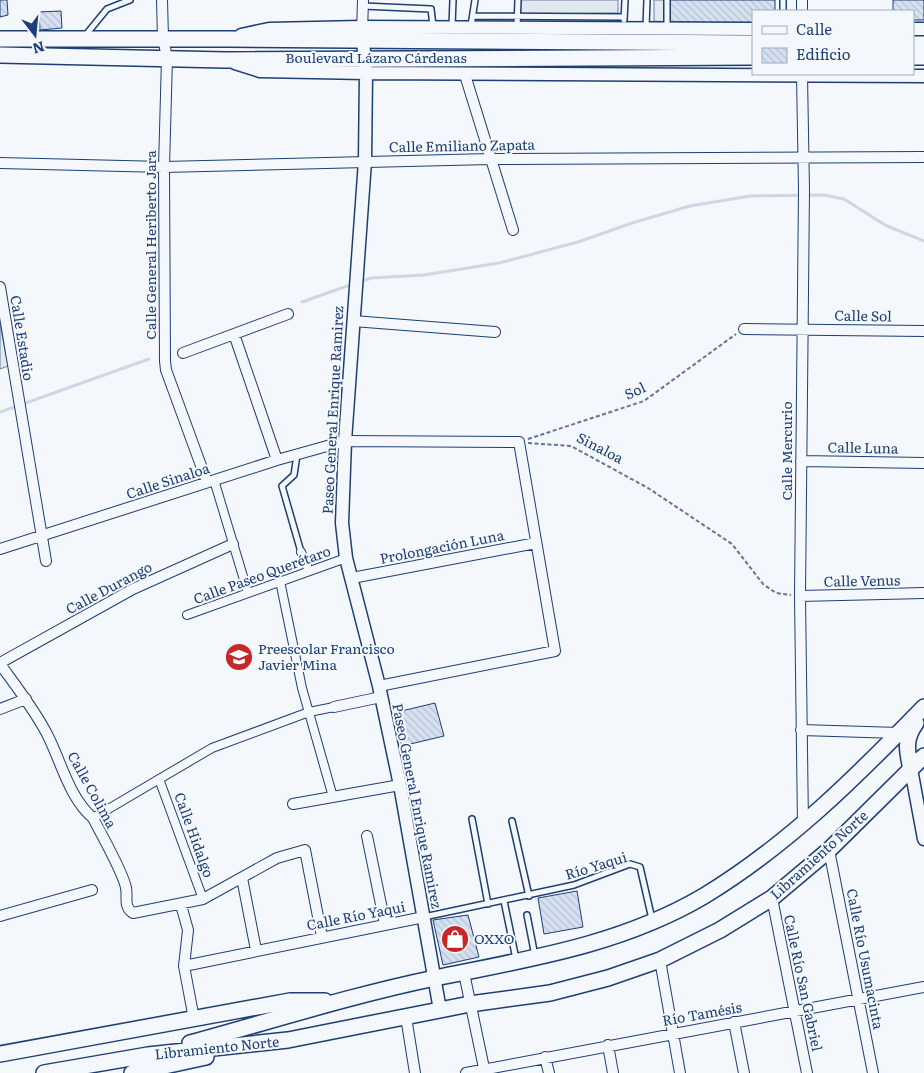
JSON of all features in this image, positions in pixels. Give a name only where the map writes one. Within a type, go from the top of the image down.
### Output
[{"type":"main road","name":"Boulevard Lázaro Cárdenas","points":[[0,39],[228,39],[362,34],[624,36],[645,43],[752,57]]},
{"type":"main road","name":"Boulevard Lázaro Cárdenas","points":[[0,55],[226,60],[364,58],[624,36]]},
{"type":"main road","name":"Boulevard Lázaro Cárdenas","points":[[645,43],[752,43]]},
{"type":"main road","name":"Libramiento Norte","points":[[148,1055],[434,978],[536,959],[600,941],[652,922],[703,896],[763,857],[803,826],[924,708]]},
{"type":"main road","points":[[911,769],[906,745],[909,733],[924,715]]},
{"type":"main road","name":"Libramiento Norte","points":[[148,1055],[288,1040],[470,1004],[550,993],[608,978],[660,960],[720,930],[772,898],[829,850],[924,756]]},
{"type":"main road","points":[[0,1054],[290,1001],[344,1001]]},
{"type":"main road","points":[[132,1073],[288,1040]]},
{"type":"main road","points":[[44,1073],[148,1055]]},
{"type":"street","name":"Calle General Heriberto Jara","points":[[162,0],[163,38],[167,58],[164,167],[166,370],[211,481]]},
{"type":"street","points":[[362,3],[362,34],[452,27],[472,21],[517,22],[624,36]]},
{"type":"street","points":[[645,43],[667,29],[752,29]]},
{"type":"street","name":"Paseo General Enrique Ramirez","points":[[362,34],[366,74],[365,161],[354,294],[342,523],[346,558],[380,692],[400,785],[440,1010]]},
{"type":"street","points":[[226,60],[260,71],[366,74],[924,76]]},
{"type":"street","points":[[465,75],[513,230]]},
{"type":"street","name":"Calle Mercurio","points":[[802,75],[804,195],[800,596],[803,826]]},
{"type":"street","name":"Calle Emiliano Zapata","points":[[0,163],[164,167],[490,159],[924,158]]},
{"type":"street","name":"Calle Estadio","points":[[0,287],[46,561]]},
{"type":"street","points":[[183,353],[288,314]]},
{"type":"street","points":[[354,321],[494,332]]},
{"type":"street","name":"Calle Sol","points":[[744,329],[924,331]]},
{"type":"street","points":[[234,334],[277,460]]},
{"type":"street","points":[[94,818],[212,748],[309,712],[334,707],[380,692],[555,651],[519,442],[345,441]]},
{"type":"street","name":"Calle Sinaloa","points":[[0,550],[277,460],[345,441]]},
{"type":"street","name":"Calle Luna","points":[[801,461],[924,463]]},
{"type":"street","points":[[211,481],[234,544],[248,593]]},
{"type":"street","name":"Prolongación Luna","points":[[352,578],[536,543]]},
{"type":"street","name":"Calle Durango","points":[[0,663],[133,589],[234,544]]},
{"type":"street","points":[[301,552],[309,571]]},
{"type":"street","name":"Calle Paseo Querétaro","points":[[187,616],[346,558]]},
{"type":"street","points":[[280,581],[309,712],[333,797]]},
{"type":"street","name":"Calle Venus","points":[[800,596],[924,593]]},
{"type":"street","name":"Calle Colima","points":[[0,663],[26,699],[47,734],[68,781],[87,813],[94,818],[126,888],[126,904],[129,910],[133,913],[181,905]]},
{"type":"street","points":[[0,709],[26,699]]},
{"type":"street","points":[[801,730],[899,734]]},
{"type":"street","points":[[911,769],[921,808],[924,839]]},
{"type":"street","name":"Calle Hidalgo","points":[[159,779],[203,899]]},
{"type":"street","points":[[293,804],[400,785]]},
{"type":"street","points":[[367,836],[385,924]]},
{"type":"street","points":[[194,1019],[184,966],[188,930],[181,905],[203,899],[277,858],[305,850],[322,937]]},
{"type":"street","name":"Calle Río Usumacinta","points":[[829,850],[873,1073]]},
{"type":"street","points":[[242,878],[256,950]]},
{"type":"street","points":[[0,916],[92,890]]},
{"type":"street","name":"Calle Río San Gabriel","points":[[772,898],[807,1073]]},
{"type":"street","name":"Calle Río Yaqui","points":[[184,966],[424,917]]},
{"type":"street","points":[[660,960],[680,1073]]},
{"type":"street","points":[[464,973],[484,1071]]},
{"type":"street","name":"Río Tamésis","points":[[466,1073],[924,987]]},
{"type":"street","points":[[406,1017],[415,1073]]},
{"type":"street","points":[[734,1022],[744,1073]]},
{"type":"street","points":[[608,1045],[613,1073]]},
{"type":"street","points":[[545,1058],[548,1073]]},
{"type":"lane","points":[[82,39],[99,16],[107,9],[130,0]]},
{"type":"lane","points":[[452,27],[454,0]]},
{"type":"lane","points":[[472,21],[475,0]]},
{"type":"lane","points":[[517,22],[518,0]]},
{"type":"lane","points":[[622,75],[625,0]]},
{"type":"lane","points":[[640,75],[645,43],[647,0]]},
{"type":"lane","points":[[667,0],[667,29]]},
{"type":"lane","points":[[362,3],[431,9],[433,27]]},
{"type":"lane","points":[[297,455],[294,475],[291,480],[282,486],[301,552]]},
{"type":"lane","points":[[472,819],[488,904]]},
{"type":"lane","points":[[512,820],[529,896]]},
{"type":"lane","name":"Río Yaqui","points":[[504,902],[574,885],[630,864],[640,867],[652,922]]},
{"type":"lane","points":[[504,902],[517,962]]},
{"type":"lane","name":"Calle Río Yaqui","points":[[424,917],[504,902]]},
{"type":"lane","points":[[526,915],[536,959]]},
{"type":"path","name":"Sol","points":[[519,442],[644,401],[744,329]]},
{"type":"path","name":"Sinaloa","points":[[519,442],[571,446],[597,460],[648,488],[732,544],[763,584],[776,593],[800,596]]},
{"type":"shaded area","points":[[518,0],[618,0],[618,13],[518,14]]},
{"type":"shaded area","points":[[654,0],[670,0],[670,22],[654,21]]},
{"type":"shaded area","points":[[0,324],[8,366],[0,369]]},
{"type":"building","points":[[0,0],[7,0],[8,15],[0,17]]},
{"type":"building","points":[[670,0],[775,0],[775,10],[752,10],[752,23],[670,22]]},
{"type":"building","points":[[893,0],[924,0],[924,20],[914,20],[914,10],[893,10]]},
{"type":"building","points":[[61,11],[62,28],[40,30],[39,12]]},
{"type":"building","points":[[435,703],[444,736],[402,746],[393,713]]},
{"type":"building","points":[[577,891],[583,927],[544,934],[538,898]]},
{"type":"building","name":"OXXO","points":[[468,915],[479,957],[443,965],[433,920]]},
{"type":"waterway","points":[[359,282],[371,278],[424,275],[499,263],[578,242],[632,223],[690,206],[750,196],[824,195],[844,199],[885,225],[924,241]]},
{"type":"waterway","points":[[302,302],[353,284]]},
{"type":"waterway","points":[[0,412],[149,359]]},
{"type":"place","name":"Preescolar Francisco Javier Mina","points":[[239,657]]},
{"type":"place","name":"OXXO","points":[[455,939]]}]
